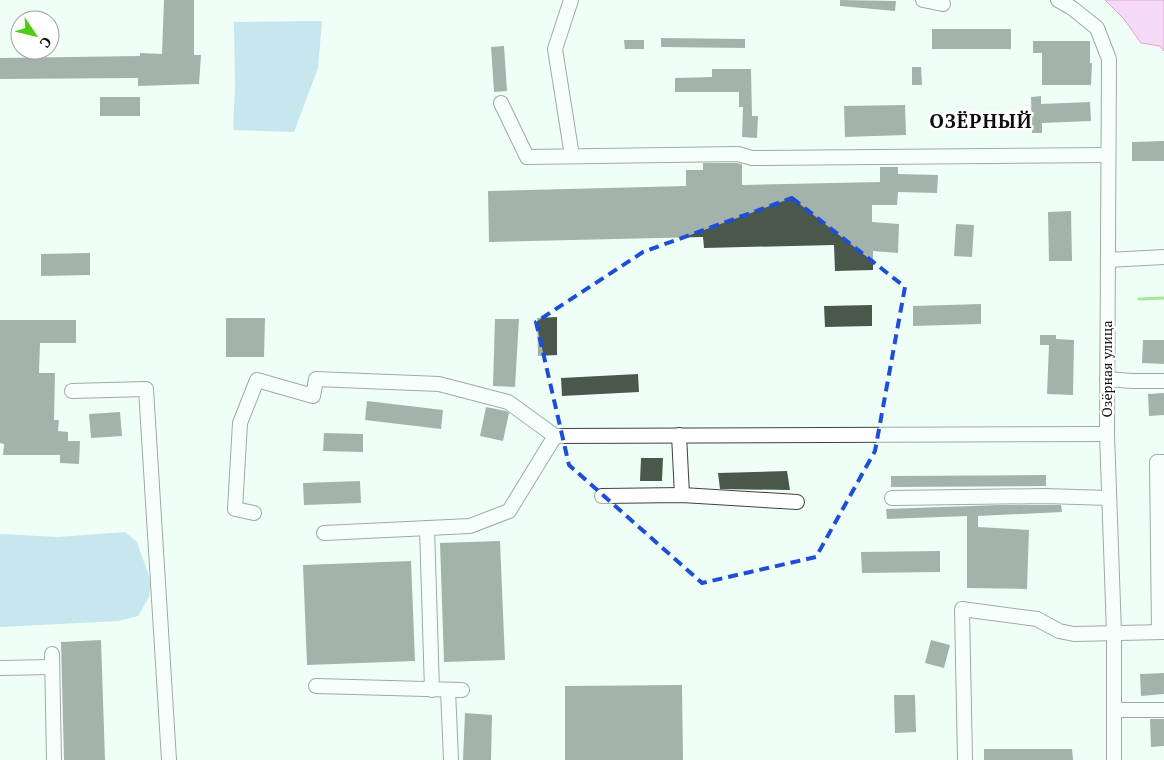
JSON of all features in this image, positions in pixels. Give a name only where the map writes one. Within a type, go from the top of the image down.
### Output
[{"type":"street","points":[[571,0],[555,49],[572,156]]},
{"type":"street","points":[[923,0],[943,4]]},
{"type":"street","name":"Озёрная улица","points":[[1058,0],[1072,8],[1097,28],[1109,60],[1107,434],[1114,633],[1114,760]]},
{"type":"street","points":[[501,102],[527,157],[738,154],[752,158],[1108,155]]},
{"type":"street","points":[[1108,260],[1164,256]]},
{"type":"street","points":[[1107,378],[1132,381],[1164,380]]},
{"type":"street","points":[[254,513],[235,509],[240,423],[257,380],[313,396],[316,379],[439,384],[508,402],[555,436],[1107,434]]},
{"type":"street","points":[[72,391],[146,389],[169,760]]},
{"type":"street","points":[[679,435],[682,495]]},
{"type":"street","points":[[324,533],[470,526],[509,511],[555,436]]},
{"type":"street","points":[[965,760],[962,608],[1037,618],[1059,631],[1074,634],[1162,632],[1157,462],[1164,462]]},
{"type":"street","points":[[602,496],[682,495],[797,502]]},
{"type":"street","points":[[892,498],[1045,496],[1109,498]]},
{"type":"street","points":[[427,528],[432,690]]},
{"type":"street","points":[[0,668],[52,661],[54,760]]},
{"type":"street","points":[[316,686],[455,690],[451,760]]},
{"type":"street","points":[[1114,710],[1164,710]]},
{"type":"highlighted area","points":[[792,198],[905,287],[875,451],[816,557],[702,583],[569,465],[536,322],[643,252]]},
{"type":"shaded area","points":[[1105,0],[1164,0],[1164,51],[1160,46],[1141,43],[1124,19]]},
{"type":"shaded area","points":[[322,21],[318,68],[294,132],[233,130],[235,89],[234,22]]},
{"type":"shaded area","points":[[125,532],[137,542],[151,582],[149,597],[138,616],[119,621],[0,627],[0,534],[58,537]]},
{"type":"building","points":[[164,0],[194,0],[194,55],[201,55],[199,84],[138,86],[138,78],[0,79],[0,58],[10,58],[10,60],[60,60],[60,57],[140,56],[140,53],[162,54]]},
{"type":"building","points":[[840,0],[896,1],[895,11],[840,6]]},
{"type":"building","points":[[932,29],[1011,29],[1011,49],[932,49]]},
{"type":"building","points":[[661,38],[745,39],[745,48],[661,47]]},
{"type":"building","points":[[624,40],[644,40],[644,49],[625,49]]},
{"type":"building","points":[[1033,41],[1090,41],[1091,85],[1042,85],[1042,53],[1033,53]]},
{"type":"building","points":[[504,46],[507,91],[494,92],[491,47]]},
{"type":"building","points":[[912,67],[921,67],[922,85],[912,85]]},
{"type":"building","points":[[712,69],[751,69],[752,116],[758,116],[757,138],[742,137],[743,107],[739,107],[739,92],[675,92],[675,78],[712,77]]},
{"type":"building","points":[[1041,96],[1041,104],[1090,102],[1091,121],[1042,123],[1042,133],[1032,133],[1031,97]]},
{"type":"building","points":[[100,97],[140,97],[140,116],[100,116]]},
{"type":"building","points":[[905,105],[906,135],[845,137],[844,106]]},
{"type":"building","points":[[1164,141],[1164,161],[1132,161],[1132,142]]},
{"type":"building","points":[[703,163],[742,164],[742,185],[880,182],[880,167],[898,167],[898,174],[938,175],[937,193],[898,192],[897,205],[872,205],[872,222],[899,224],[898,253],[873,251],[873,270],[835,271],[834,245],[704,248],[703,237],[489,242],[488,191],[686,186],[686,170],[703,170]]},
{"type":"building","points":[[1071,211],[1072,261],[1049,261],[1048,212]]},
{"type":"building","points":[[956,224],[974,225],[972,257],[954,256]]},
{"type":"building","points":[[90,253],[90,275],[41,276],[41,254]]},
{"type":"building","points":[[981,304],[981,324],[913,326],[913,306]]},
{"type":"building","points":[[872,305],[872,326],[825,327],[824,306]]},
{"type":"building","points":[[557,317],[557,355],[538,356],[537,318]]},
{"type":"building","points":[[226,318],[265,318],[264,357],[226,357]]},
{"type":"building","points":[[495,319],[519,319],[515,387],[493,386]]},
{"type":"building","points":[[0,320],[76,320],[76,343],[40,343],[39,373],[55,373],[54,420],[59,420],[58,431],[68,432],[68,441],[80,441],[79,464],[60,463],[60,455],[3,455],[4,444],[0,443]]},
{"type":"building","points":[[1040,335],[1056,335],[1056,339],[1074,340],[1073,395],[1047,394],[1049,345],[1040,345]]},
{"type":"building","points":[[1143,340],[1164,340],[1164,364],[1142,363]]},
{"type":"building","points":[[638,374],[639,392],[562,396],[561,378]]},
{"type":"building","points":[[1164,393],[1164,415],[1149,416],[1148,394]]},
{"type":"building","points":[[367,401],[443,410],[441,429],[365,420]]},
{"type":"building","points":[[486,407],[509,413],[503,441],[480,436]]},
{"type":"building","points":[[120,412],[122,436],[91,438],[89,414]]},
{"type":"building","points":[[324,433],[363,434],[363,452],[323,451]]},
{"type":"building","points":[[641,458],[663,458],[662,481],[640,481]]},
{"type":"building","points":[[787,471],[790,490],[720,489],[718,473]]},
{"type":"building","points":[[1046,475],[1046,486],[891,487],[891,476]]},
{"type":"building","points":[[360,481],[361,503],[304,505],[303,483]]},
{"type":"building","points":[[1061,505],[1062,512],[978,516],[978,527],[1029,530],[1027,589],[967,588],[967,516],[887,519],[886,509]]},
{"type":"building","points":[[500,541],[505,660],[444,662],[440,543]]},
{"type":"building","points":[[940,551],[940,572],[862,573],[861,552]]},
{"type":"building","points":[[411,561],[415,661],[307,665],[303,565]]},
{"type":"building","points":[[101,640],[105,760],[64,760],[61,642]]},
{"type":"building","points":[[931,640],[950,645],[944,668],[925,663]]},
{"type":"building","points":[[1164,673],[1164,694],[1141,696],[1140,674]]},
{"type":"building","points":[[682,685],[683,760],[565,760],[565,686]]},
{"type":"building","points":[[894,695],[915,695],[916,732],[895,733]]},
{"type":"building","points":[[465,713],[492,715],[491,760],[463,760]]},
{"type":"building","points":[[1150,719],[1164,719],[1164,746],[1151,747]]},
{"type":"building","points":[[984,749],[1072,749],[1073,760],[984,760]]},
{"type":"railway","points":[[1139,299],[1164,298]]},
{"type":"district","name":"ОЗЁРНЫЙ","points":[[981,121]]}]
